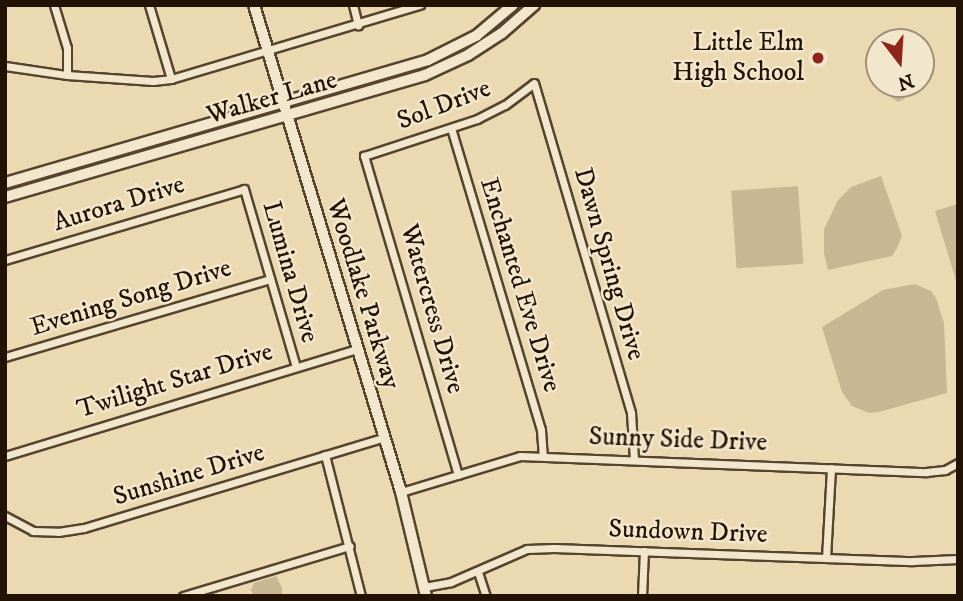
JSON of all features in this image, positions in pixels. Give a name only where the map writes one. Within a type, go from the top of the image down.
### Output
[{"type":"street","points":[[54,5],[67,48],[67,75]]},
{"type":"street","points":[[149,5],[171,79]]},
{"type":"street","name":"Woodlake Parkway","points":[[254,5],[401,492],[425,591]]},
{"type":"street","points":[[353,5],[358,24]]},
{"type":"street","points":[[5,66],[67,75],[153,81],[171,79],[420,5]]},
{"type":"street","name":"Walker Lane","points":[[5,183],[428,60],[476,36],[513,5]]},
{"type":"street","name":"Walker Lane","points":[[5,197],[288,116],[448,66],[502,33],[534,5]]},
{"type":"street","name":"Sol Drive","points":[[364,156],[451,128],[505,105],[534,83]]},
{"type":"street","name":"Dawn Spring Drive","points":[[534,83],[631,413],[634,459]]},
{"type":"street","name":"Enchanted Eve Drive","points":[[451,128],[541,430],[543,456]]},
{"type":"street","name":"Watercress Drive","points":[[364,156],[458,475]]},
{"type":"street","name":"Aurora Drive","points":[[5,260],[244,189]]},
{"type":"street","name":"Lumina Drive","points":[[244,189],[296,367]]},
{"type":"street","name":"Evening Song Drive","points":[[5,357],[270,279]]},
{"type":"street","name":"Twilight Star Drive","points":[[5,456],[358,349]]},
{"type":"street","name":"Sunshine Drive","points":[[5,516],[33,531],[58,532],[84,528],[385,438]]},
{"type":"street","points":[[325,456],[361,596]]},
{"type":"street","name":"Sunny Side Drive","points":[[401,492],[520,456],[926,472],[945,470],[958,463]]},
{"type":"street","points":[[826,558],[831,468]]},
{"type":"street","points":[[183,596],[350,546]]},
{"type":"street","name":"Sundown Drive","points":[[425,591],[478,572],[502,558],[527,549],[913,561],[958,559]]},
{"type":"street","points":[[642,596],[644,551]]},
{"type":"street","points":[[478,572],[486,596]]},
{"type":"shaded area","points":[[881,176],[902,236],[897,248],[892,256],[828,270],[824,254],[824,229],[838,200],[851,187]]},
{"type":"shaded area","points":[[798,186],[803,264],[737,268],[731,191]]},
{"type":"shaded area","points":[[958,204],[958,287],[935,211]]},
{"type":"shaded area","points":[[915,284],[931,291],[944,323],[947,393],[879,412],[869,413],[852,406],[842,392],[822,327],[883,290]]},
{"type":"shaded area","points":[[276,576],[282,594],[254,596],[251,590],[254,583]]},
{"type":"place","name":"Little Elm High School","points":[[818,58]]}]
